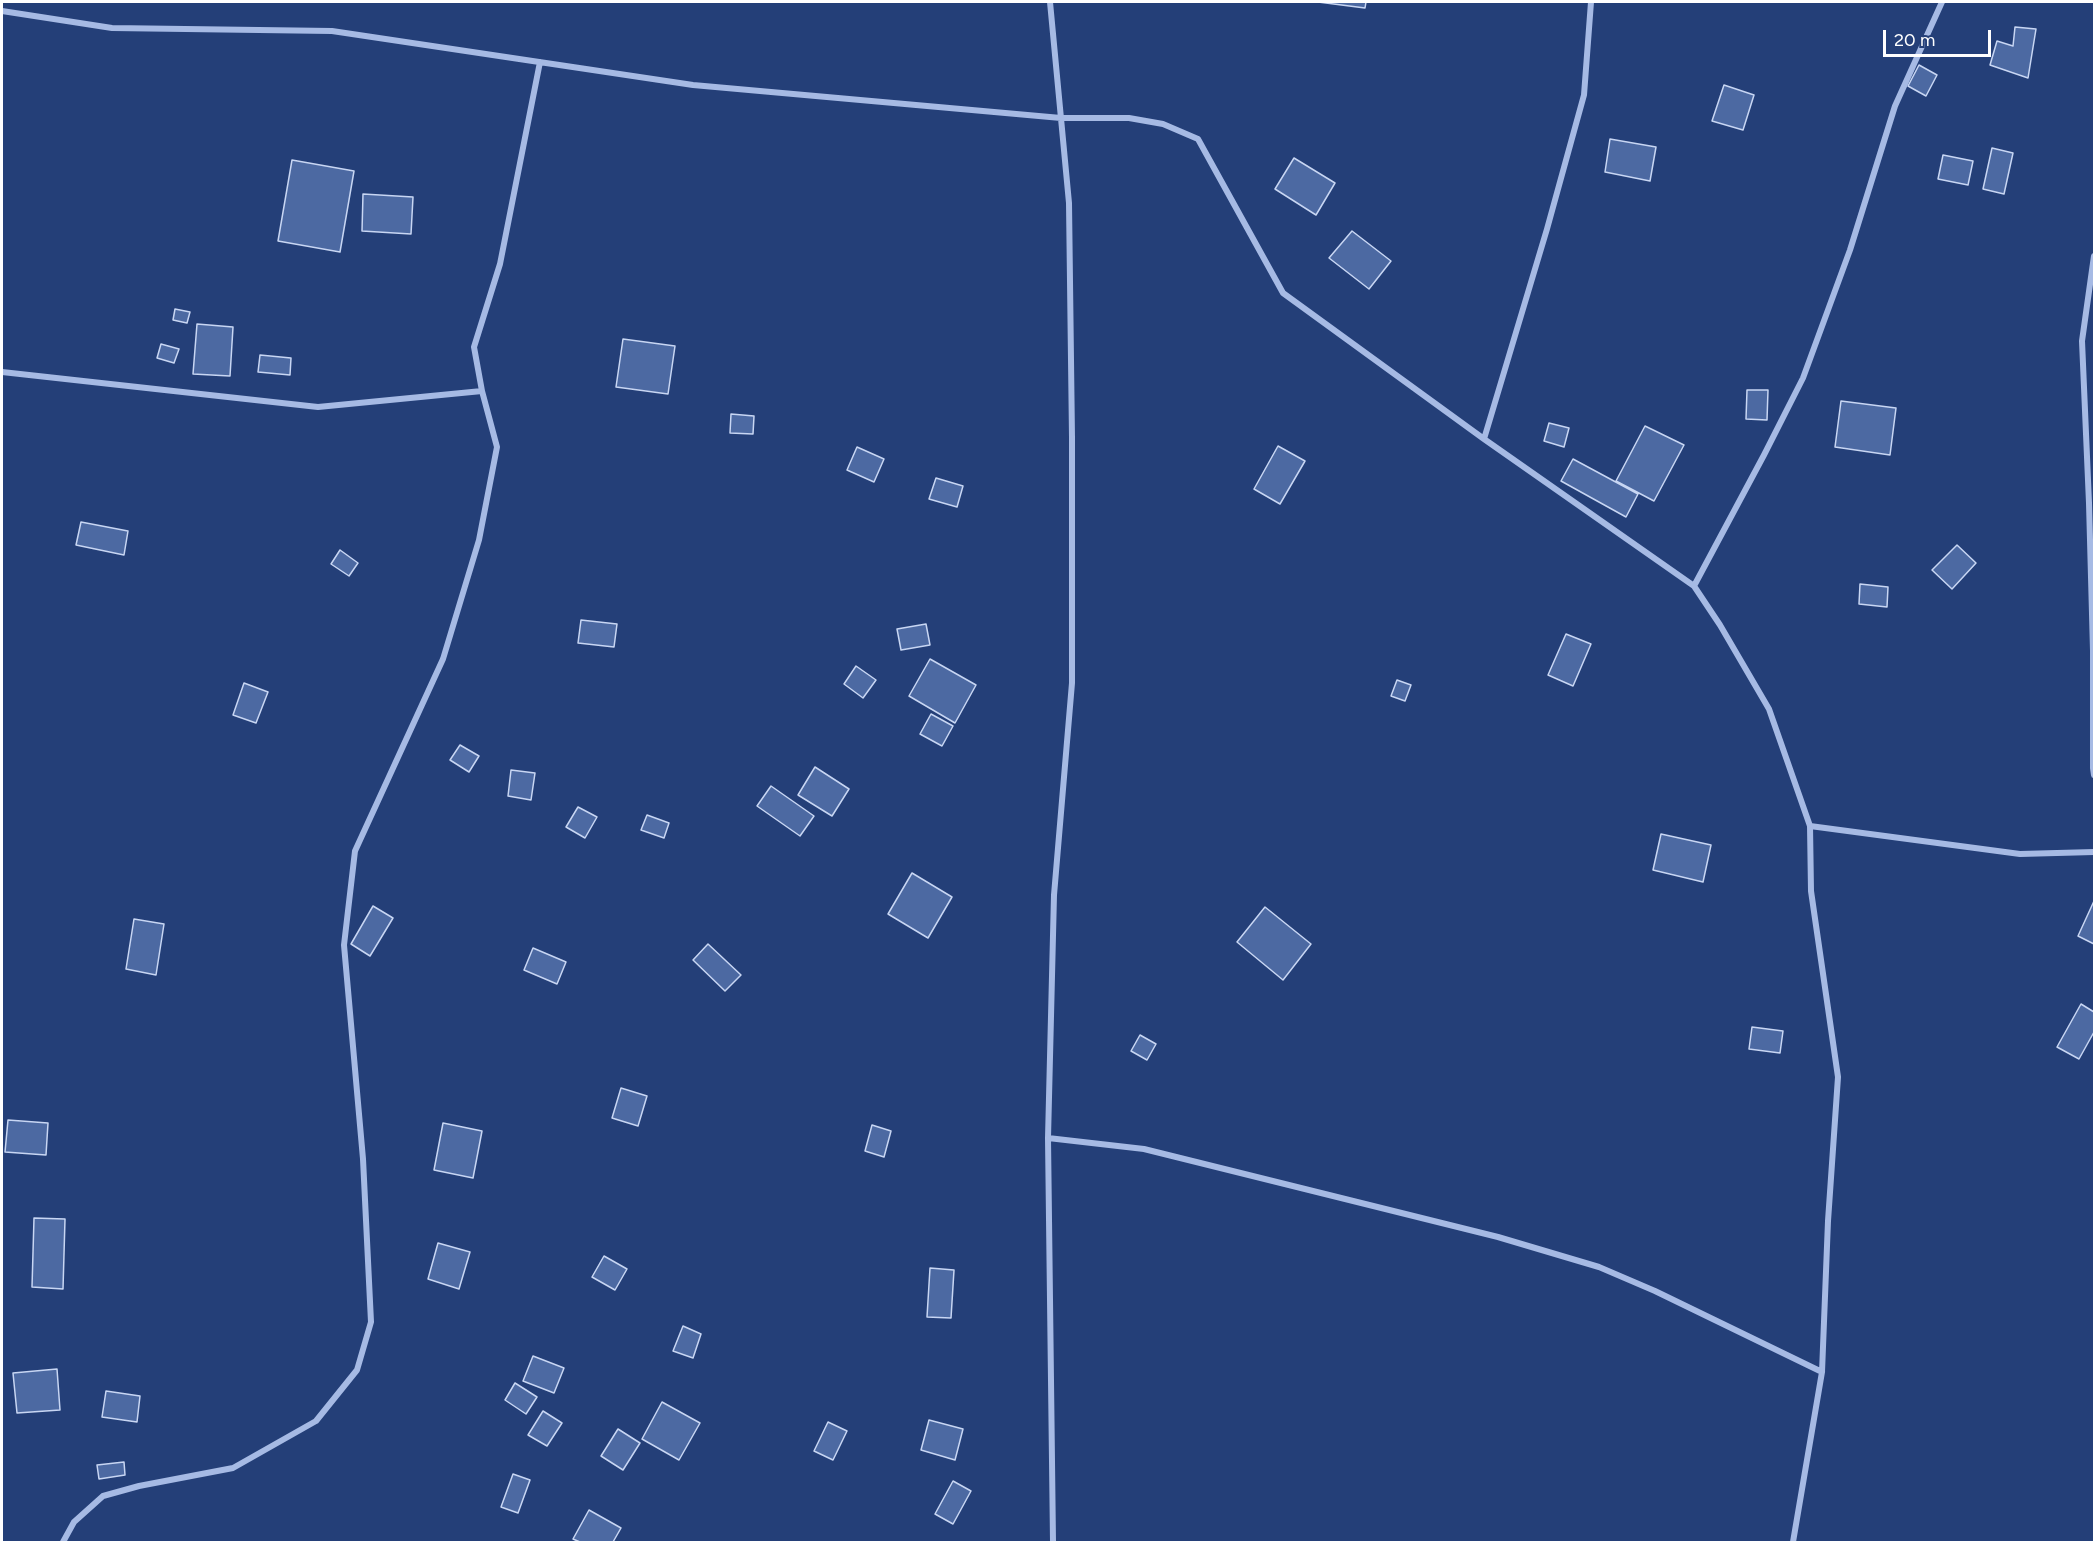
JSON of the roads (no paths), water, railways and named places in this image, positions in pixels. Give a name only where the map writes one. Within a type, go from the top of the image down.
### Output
[{"type":"street","points":[[1050,2],[1069,203],[1072,683],[1054,895],[1048,1138],[1053,1542]]},
{"type":"street","points":[[1484,439],[1547,229],[1584,95],[1591,2]]},
{"type":"street","points":[[1694,586],[1803,378],[1850,250],[1895,106],[1942,2]]},
{"type":"street","points":[[2,11],[112,28],[332,31],[693,86],[1061,118],[1130,118],[1163,124],[1198,139],[1282,293],[1484,439],[1694,586],[1720,625],[1769,709],[1810,826],[1811,891],[1838,1077],[1828,1221],[1822,1371],[1793,1542]]},
{"type":"street","points":[[63,1542],[74,1522],[104,1496],[139,1486],[233,1468],[316,1421],[357,1370],[371,1322],[363,1159],[344,945],[355,851],[443,658],[478,540],[497,447],[482,391],[474,347],[500,264],[540,62]]},
{"type":"street","points":[[2094,256],[2082,341],[2090,503],[2094,775]]},
{"type":"street","points":[[2,372],[318,407],[482,391]]},
{"type":"street","points":[[1810,826],[2020,854],[2094,852]]},
{"type":"street","points":[[1048,1138],[1155,1151],[1498,1237],[1599,1267],[1655,1291],[1822,1371]]}]
